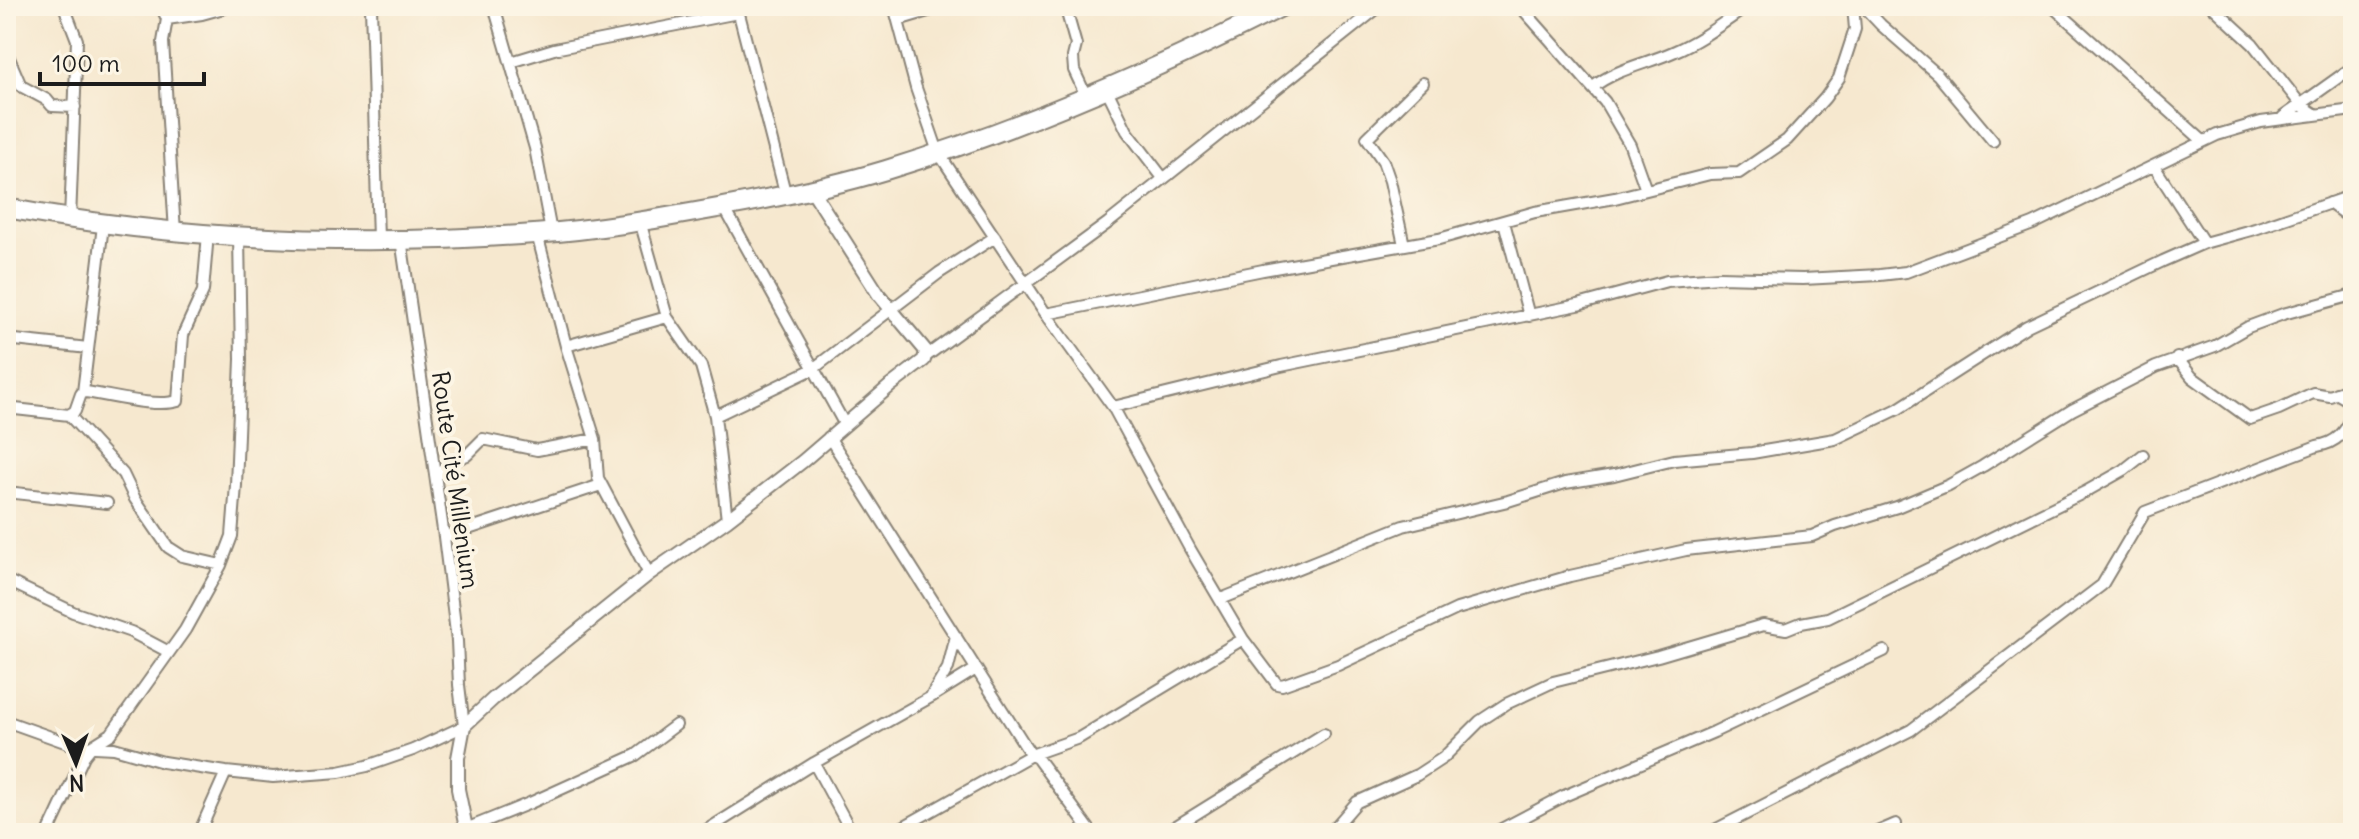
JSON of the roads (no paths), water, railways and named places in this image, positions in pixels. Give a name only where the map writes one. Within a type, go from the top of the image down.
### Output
[{"type":"highway","points":[[6,208],[103,225],[175,232],[378,239],[544,233],[640,221],[812,190],[980,139],[1107,90],[1283,6]]},
{"type":"street","points":[[64,6],[77,40],[70,220]]},
{"type":"street","points":[[161,6],[167,19],[163,42],[175,232]]},
{"type":"street","points":[[167,19],[231,6]]},
{"type":"street","points":[[371,6],[378,239]]},
{"type":"street","points":[[494,6],[535,148],[544,233],[566,346],[595,439],[595,463],[601,485],[649,574]]},
{"type":"street","points":[[894,6],[916,88],[938,152],[1046,314],[1113,407],[1243,639],[1277,684],[1287,684],[1338,665],[1457,609],[1570,576],[1686,550],[1812,536],[1908,503],[1983,466],[2072,410],[2177,358],[2215,346],[2248,327],[2283,314],[2353,295]]},
{"type":"street","points":[[898,20],[945,6]]},
{"type":"street","points":[[1065,6],[1076,45],[1074,70],[1087,98]]},
{"type":"street","points":[[6,721],[63,742],[114,748],[163,762],[273,777],[339,772],[390,759],[464,726],[493,699],[649,574],[727,520],[803,461],[925,357],[1108,223],[1380,6]]},
{"type":"street","points":[[1520,6],[1605,102],[1630,145],[1646,190]]},
{"type":"street","points":[[1593,87],[1604,79],[1703,38],[1748,6]]},
{"type":"street","points":[[1046,314],[1462,234],[1535,212],[1592,203],[1710,174],[1739,173],[1787,140],[1839,78],[1855,29],[1853,6]]},
{"type":"street","points":[[1863,6],[1938,75],[1993,141]]},
{"type":"street","points":[[2052,6],[2203,141]]},
{"type":"street","points":[[2212,6],[2253,44],[2301,105],[2316,115]]},
{"type":"street","points":[[511,62],[738,10],[786,196]]},
{"type":"street","points":[[6,51],[21,86],[52,106],[75,107]]},
{"type":"street","points":[[2280,119],[2353,67]]},
{"type":"street","points":[[1404,245],[1390,181],[1383,161],[1367,138],[1423,83]]},
{"type":"street","points":[[1107,90],[1127,131],[1163,178]]},
{"type":"street","points":[[1113,407],[1281,366],[1606,299],[1667,281],[1692,278],[1803,279],[1906,272],[2033,224],[2217,135],[2261,122],[2353,110]]},
{"type":"street","points":[[2154,166],[2204,243]]},
{"type":"street","points":[[812,190],[879,295],[926,351],[925,357]]},
{"type":"street","points":[[1221,599],[1403,526],[1508,501],[1565,483],[1674,460],[1752,453],[1835,439],[1898,409],[2027,326],[2204,243],[2353,195]]},
{"type":"street","points":[[2329,203],[2347,216],[2353,225]]},
{"type":"street","points":[[724,207],[845,425]]},
{"type":"street","points":[[640,221],[667,317],[701,366],[715,416],[727,520]]},
{"type":"street","points":[[1504,222],[1529,316]]},
{"type":"street","points":[[6,408],[69,415],[75,411],[83,392],[103,225]]},
{"type":"street","points":[[83,392],[147,401],[178,401],[183,335],[203,291],[208,234]]},
{"type":"street","points":[[48,833],[84,756],[92,746],[111,734],[185,630],[221,565],[232,536],[241,359],[239,236]]},
{"type":"street","points":[[715,416],[813,369],[939,273],[995,237]]},
{"type":"street","name":"Route Cité Millenium","points":[[401,239],[444,537],[464,726]]},
{"type":"street","points":[[566,346],[667,317]]},
{"type":"street","points":[[6,339],[88,348]]},
{"type":"street","points":[[2177,358],[2192,377],[2250,419],[2313,393],[2330,396],[2353,387]]},
{"type":"street","points":[[2336,393],[2353,403]]},
{"type":"street","points":[[1709,833],[1911,730],[2102,585],[2145,512],[2326,445],[2348,430],[2353,414]]},
{"type":"street","points":[[69,415],[123,474],[135,499],[168,547],[182,556],[221,565]]},
{"type":"street","points":[[829,437],[1031,755],[1037,758],[1092,833]]},
{"type":"street","points":[[436,477],[449,462],[467,455],[483,439],[537,450],[595,439]]},
{"type":"street","points":[[1330,833],[1357,802],[1417,775],[1443,758],[1480,721],[1506,704],[1553,682],[1658,656],[1763,625],[1786,629],[1828,618],[2085,492],[2124,470],[2143,455]]},
{"type":"street","points":[[444,537],[601,485]]},
{"type":"street","points":[[6,492],[107,503]]},
{"type":"street","points":[[6,580],[73,612],[131,632],[169,652]]},
{"type":"street","points":[[931,697],[948,668],[956,636]]},
{"type":"street","points":[[892,833],[1031,755],[1079,738],[1243,639]]},
{"type":"street","points":[[1494,833],[1564,796],[1714,732],[1884,651]]},
{"type":"street","points":[[702,833],[814,763],[976,669]]},
{"type":"street","points":[[422,833],[466,831],[636,755],[676,725]]},
{"type":"street","points":[[464,726],[457,776],[466,831]]},
{"type":"street","points":[[1165,833],[1324,734]]},
{"type":"street","points":[[814,763],[852,833]]},
{"type":"street","points":[[199,833],[226,772]]},
{"type":"street","points":[[1875,833],[1896,824]]}]
